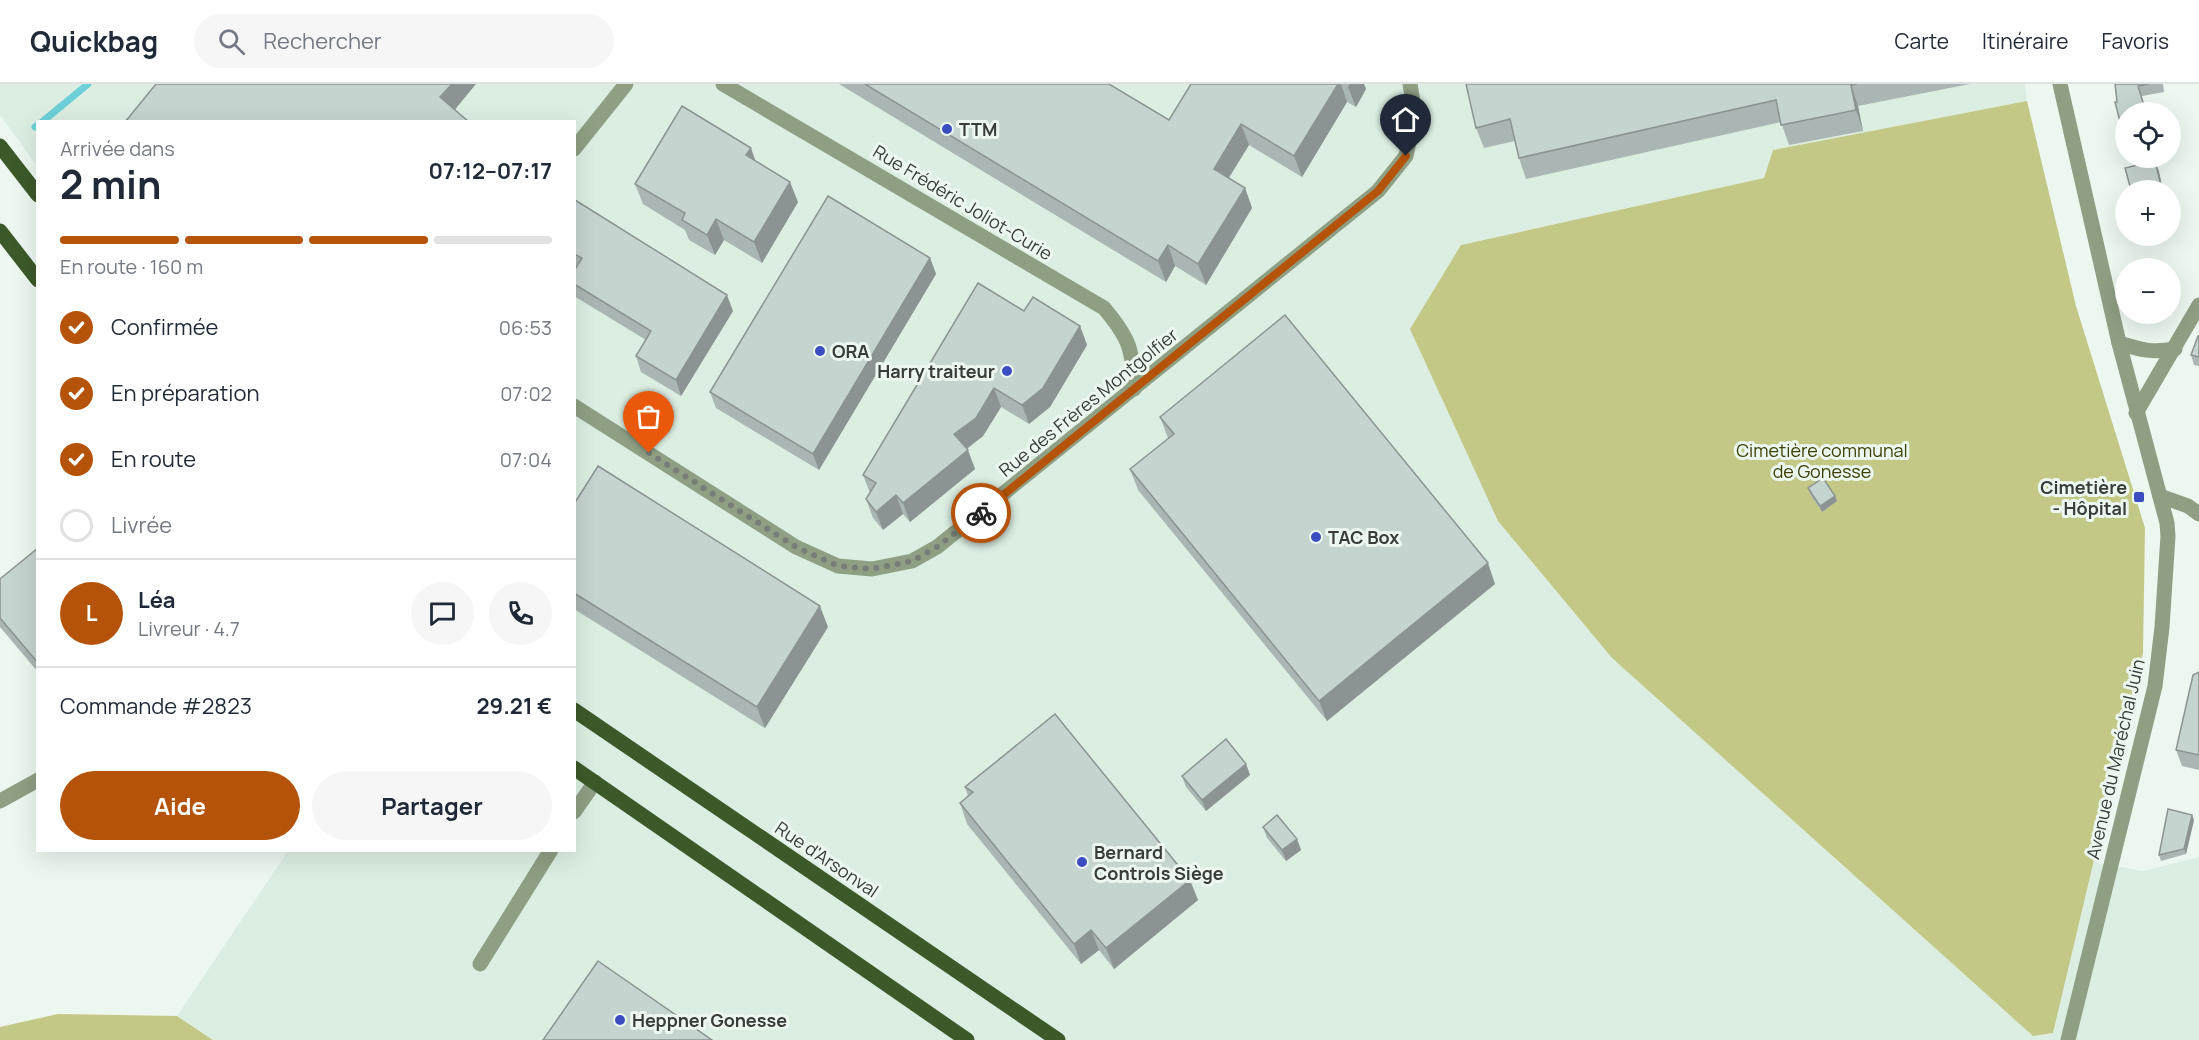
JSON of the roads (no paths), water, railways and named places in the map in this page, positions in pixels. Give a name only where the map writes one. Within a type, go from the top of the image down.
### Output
[{"type":"main road","points":[[0,146],[36,192]]},
{"type":"main road","points":[[0,231],[36,277]]},
{"type":"main road","name":"Rue d'Arsonval","points":[[576,711],[1058,1040]]},
{"type":"main road","points":[[576,769],[967,1040]]},
{"type":"street","points":[[576,146],[626,84]]},
{"type":"street","name":"Rue Frédéric Joliot-Curie","points":[[723,84],[1104,308],[1122,330],[1133,358],[1134,389]]},
{"type":"street","name":"Rue des Frères Montgolfier","points":[[576,407],[796,547],[838,566],[872,569],[912,561],[937,547],[1378,191],[1406,156],[1415,114],[1410,84]]},
{"type":"street","name":"Avenue du Maréchal Juin","points":[[2060,84],[2119,343],[2160,496],[2168,536],[2162,627],[2155,686],[2068,1040]]},
{"type":"street","points":[[2136,413],[2199,305]]},
{"type":"street","points":[[2119,343],[2142,351],[2156,352],[2175,349]]},
{"type":"street","points":[[2160,496],[2188,506],[2199,514]]},
{"type":"street","points":[[0,801],[36,781]]},
{"type":"street","points":[[576,809],[595,782]]},
{"type":"street","points":[[480,964],[549,852]]},
{"type":"waterway","points":[[44,120],[88,84]]},
{"type":"place","name":"TTM","points":[[947,129]]},
{"type":"place","name":"ORA","points":[[820,351]]},
{"type":"place","name":"Harry traiteur","points":[[1007,371]]},
{"type":"place","name":"Cimetière - Hôpital","points":[[2139,497]]},
{"type":"place","name":"TAC Box","points":[[1316,537]]},
{"type":"place","name":"Bernard Controls Siège","points":[[1082,862]]},
{"type":"place","name":"Heppner Gonesse","points":[[620,1020]]},
{"type":"park label","name":"Cimetière communal de Gonesse","points":[[1822,460]]}]
